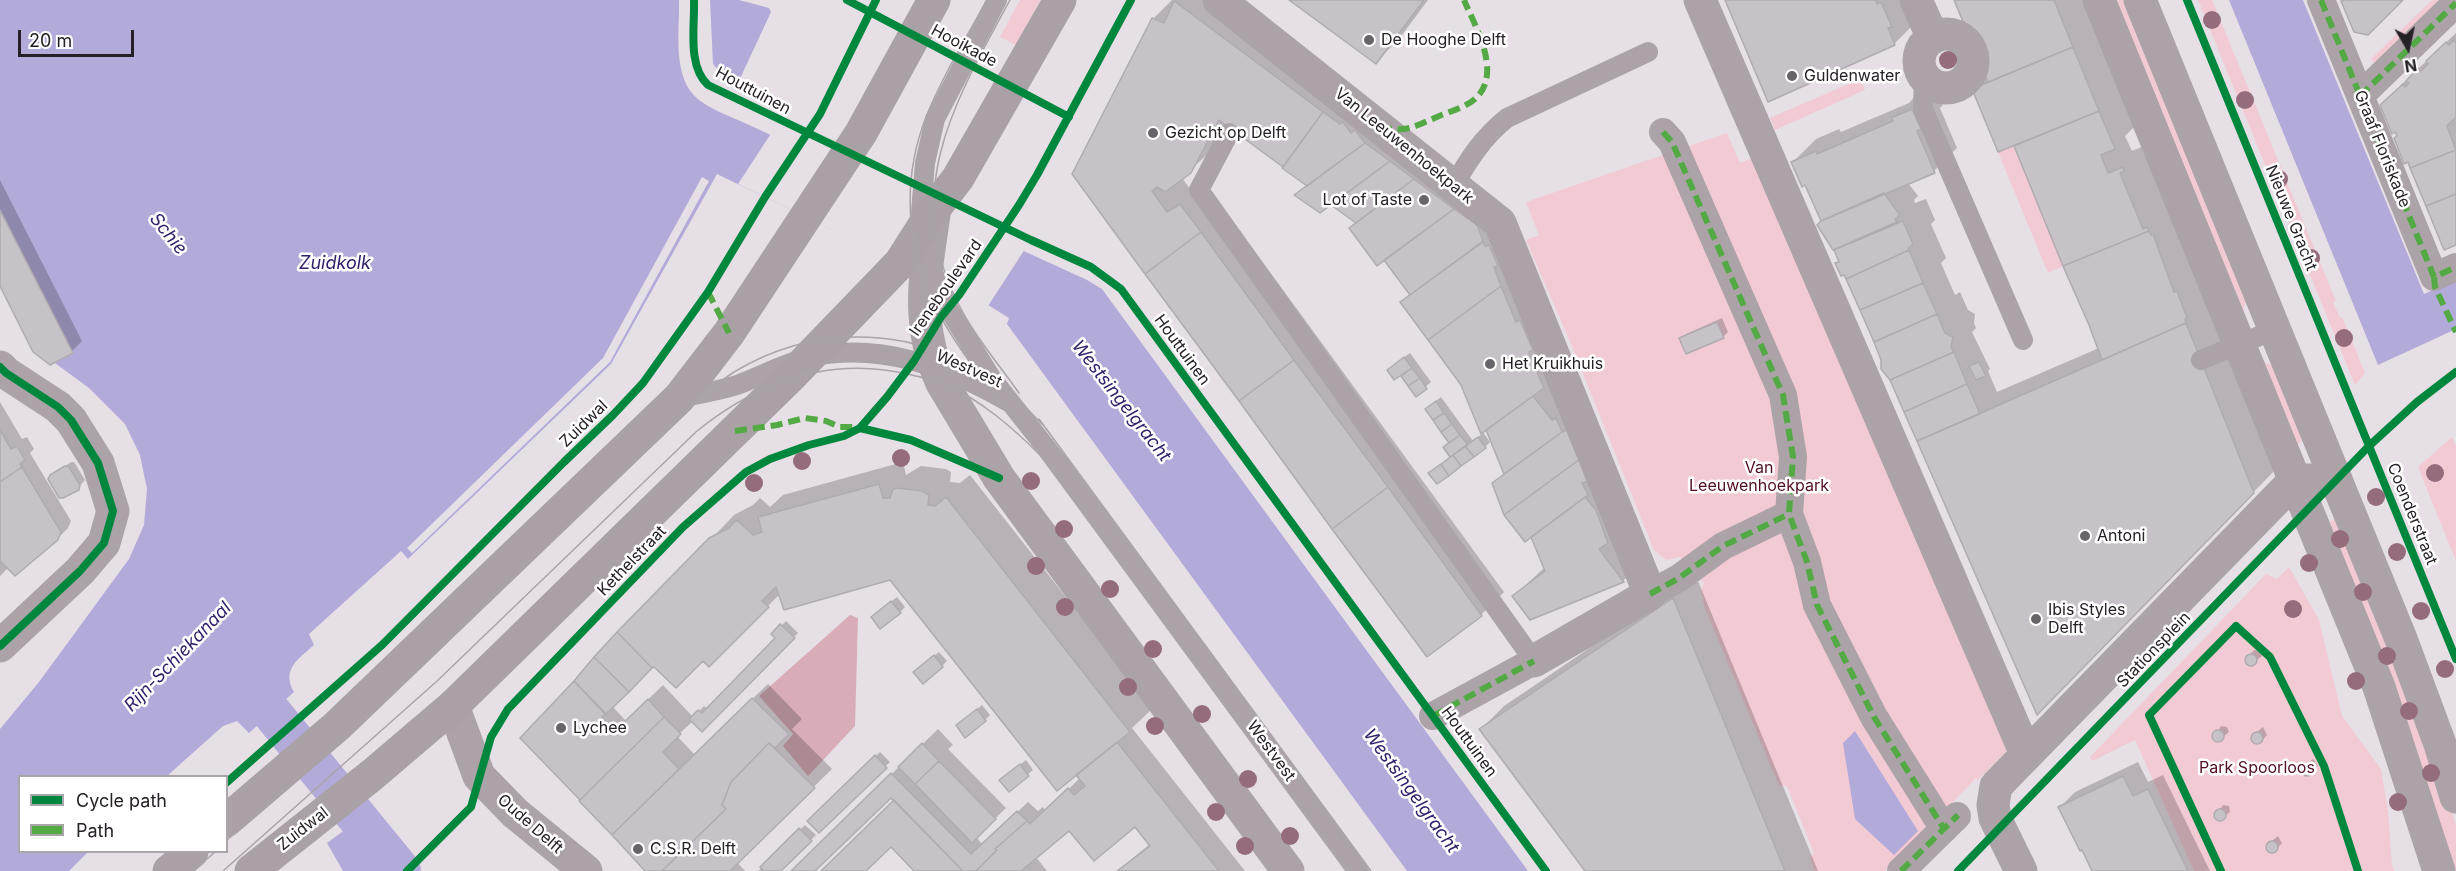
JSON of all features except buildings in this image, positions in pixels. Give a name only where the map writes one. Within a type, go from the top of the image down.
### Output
[{"type":"main road","points":[[228,819],[337,726],[679,398],[729,333],[804,216],[861,133],[934,0]]},
{"type":"main road","points":[[924,252],[958,178],[1060,0]]},
{"type":"main road","name":"Zuidwal","points":[[257,869],[453,706],[810,357],[924,252]]},
{"type":"main road","points":[[170,871],[191,853]]},
{"type":"street","name":"Van Leeuwenhoekpark","points":[[1219,0],[1282,63],[1454,184],[1500,223],[1650,594]]},
{"type":"street","points":[[1700,0],[2026,754]]},
{"type":"street","points":[[1916,0],[1933,38]]},
{"type":"street","points":[[2099,0],[2379,687],[2439,871]]},
{"type":"street","points":[[2140,0],[2401,639],[2440,744],[2456,796]]},
{"type":"street","name":"Graaf Floriskade","points":[[2321,0],[2434,277],[2456,267]]},
{"type":"street","points":[[2360,96],[2456,3]]},
{"type":"street","points":[[1942,34],[1962,39],[1973,56],[1973,66],[1969,76],[1952,87],[1942,88],[1932,84],[1924,77],[1920,66],[1920,55],[1924,45],[1942,34]]},
{"type":"street","points":[[1663,132],[1672,142],[1783,395],[1792,457],[1789,514],[1807,562],[1817,605],[1874,717],[1951,822],[1901,871]]},
{"type":"street","name":"Westvest","points":[[924,252],[924,319],[935,366],[999,478],[1287,871]]},
{"type":"street","points":[[0,367],[58,407],[82,436],[98,463],[113,512],[104,543],[80,571],[0,646]]},
{"type":"street","points":[[2295,480],[2336,480]]},
{"type":"street","name":"Stationsplein","points":[[2021,871],[1995,818],[1993,805],[1996,786],[2295,480]]},
{"type":"street","points":[[1433,716],[1679,578],[1724,546],[1789,514]]},
{"type":"street","name":"Oude Delft","points":[[453,706],[479,776],[515,813],[586,871]]},
{"type":"lane","name":"Westvest","points":[[996,0],[935,119],[925,163],[921,212],[924,252],[964,334],[1009,403],[1066,473],[1359,871]]},
{"type":"lane","points":[[1454,184],[1476,148],[1491,130],[1507,118],[1648,52]]},
{"type":"lane","points":[[1924,77],[1923,109],[2023,340]]},
{"type":"lane","points":[[1229,133],[1199,190],[1534,661]]},
{"type":"lane","points":[[2201,360],[2274,330]]},
{"type":"lane","name":"Westvest","points":[[679,398],[733,386],[810,357],[864,352],[889,355],[935,366],[1009,403]]},
{"type":"green space","points":[[1020,0],[1040,0],[1016,45],[1000,37]]},
{"type":"green space","points":[[2108,0],[2129,0],[2249,293],[2242,313]]},
{"type":"green space","points":[[2198,0],[2212,0],[2336,301],[2333,302],[2340,318],[2342,317],[2365,373],[2355,385]]},
{"type":"green space","points":[[2432,0],[2445,0],[2376,65],[2371,59]]},
{"type":"green space","points":[[1860,79],[1865,90],[1775,130],[1770,118]]},
{"type":"green space","name":"Van Leeuwenhoekpark","points":[[1727,133],[1740,163],[1755,157],[2012,746],[1978,780],[1976,778],[1885,871],[1814,871],[1810,857],[1814,853],[1787,786],[1779,786],[1704,606],[1701,590],[1704,583],[1680,557],[1666,560],[1654,550],[1571,344],[1526,240],[1539,235],[1526,202]]},
{"type":"green space","points":[[2014,146],[2063,266],[2048,273],[1998,152]]},
{"type":"green space","points":[[2262,361],[2281,370],[2307,435],[2292,450]]},
{"type":"green space","points":[[2452,437],[2456,446],[2456,561],[2418,467]]},
{"type":"green space","points":[[2338,514],[2425,733],[2456,825],[2456,871],[2448,871],[2326,527]]},
{"type":"green space","name":"Park Spoorloos","points":[[2289,567],[2319,620],[2342,716],[2381,769],[2388,811],[2392,865],[2395,871],[2194,871],[2135,740],[2093,761],[2090,757],[2266,574],[2277,579]]},
{"type":"shaded area","points":[[850,615],[858,618],[855,726],[808,776],[783,746],[793,734],[759,696]]},
{"type":"water","name":"Zuidkolk","points":[[0,0],[679,0],[678,39],[681,67],[690,91],[699,100],[723,114],[1087,280],[1102,289],[1528,871],[1407,871],[1007,324],[1009,318],[990,306],[717,174],[611,364],[408,559],[401,551],[309,634],[314,645],[297,660],[290,671],[290,684],[294,692],[249,733],[237,721],[223,726],[168,775],[18,775],[18,853],[87,853],[69,871],[0,871],[0,729],[39,682],[129,559],[144,525],[147,489],[140,455],[125,424],[89,388],[32,346],[0,283]]},
{"type":"water","points":[[710,0],[739,0],[769,8],[771,12],[738,83],[722,75],[713,64]]},
{"type":"water","points":[[2229,0],[2303,0],[2424,294],[2456,280],[2456,329],[2378,365]]},
{"type":"water","points":[[1855,731],[1918,831],[1894,855],[1855,819],[1843,743]]},
{"type":"water","points":[[375,808],[407,855],[391,871],[343,871],[327,843]]},
{"type":"pier","points":[[772,132],[1025,249],[988,306],[738,184]]},
{"type":"pier","points":[[702,177],[709,181],[610,362],[412,553],[407,548],[603,358]]},
{"type":"waterway","points":[[236,669],[401,871]]},
{"type":"tram line","points":[[987,0],[932,102],[917,144],[910,199],[912,227],[916,254],[935,306],[965,355],[1019,426]]},
{"type":"tram line","points":[[1010,0],[972,72],[943,144],[935,181],[934,219],[940,258],[962,312],[1019,393]]},
{"type":"tram line","points":[[228,839],[421,667],[688,410],[728,376],[766,355],[800,344],[835,338],[869,337],[904,342],[938,351],[970,365],[1007,389],[1044,426]]},
{"type":"tram line","points":[[223,871],[436,682],[697,431],[746,398],[798,376],[825,370],[853,368],[912,375],[939,382],[971,398],[1007,424],[1041,456]]},
{"type":"tram line","points":[[1039,419],[1371,871]]},
{"type":"tram line","points":[[1037,451],[1346,871]]},
{"type":"tram line","points":[[193,871],[214,853]]},
{"type":"marked path","points":[[1380,126],[1396,129],[1409,128],[1464,106],[1478,96],[1487,74],[1487,61],[1464,0]]},
{"type":"marked path","points":[[2321,0],[2434,277],[2456,267]]},
{"type":"marked path","points":[[2360,96],[2456,3]]},
{"type":"marked path","points":[[1663,132],[1672,142],[1783,395],[1793,457],[1789,514],[1807,562],[1817,605],[1874,717],[1944,829]]},
{"type":"marked path","points":[[2434,277],[2435,287],[2456,332]]},
{"type":"marked path","points":[[708,292],[729,333]]},
{"type":"marked path","points":[[735,431],[805,418],[826,421],[840,427],[855,427]]},
{"type":"marked path","points":[[1650,594],[1679,578],[1723,546],[1789,514]]},
{"type":"marked path","points":[[1433,716],[1534,661]]},
{"type":"marked path","points":[[1901,871],[1958,815]]},
{"type":"cycle path","name":"Houttuinen","points":[[694,0],[695,57],[701,77],[708,85],[1091,267],[1121,289],[1546,871]]},
{"type":"cycle path","name":"Hooikade","points":[[847,0],[1069,117]]},
{"type":"cycle path","points":[[228,781],[382,645],[643,383],[708,292],[765,197],[820,114],[876,0]]},
{"type":"cycle path","name":"Ireneboulevard","points":[[407,871],[471,807],[491,737],[508,709],[683,527],[746,472],[770,459],[844,436],[860,428],[887,397],[914,361],[941,317],[959,295],[1019,205],[1131,0]]},
{"type":"cycle path","name":"Nieuwe Gracht","points":[[2187,0],[2456,659]]},
{"type":"cycle path","points":[[0,367],[58,407],[71,420],[98,463],[113,511],[104,543],[80,571],[0,646]]},
{"type":"cycle path","points":[[1958,871],[2369,446],[2417,402],[2456,372]]},
{"type":"cycle path","points":[[860,428],[911,440],[999,478]]},
{"type":"cycle path","points":[[2221,871],[2149,715],[2236,626],[2270,657],[2324,766],[2358,871]]},
{"type":"place","name":"De Hooghe Delft","points":[[1369,40]]},
{"type":"place","name":"Guldenwater","points":[[1792,76]]},
{"type":"place","name":"Gezicht op Delft","points":[[1153,133]]},
{"type":"place","name":"Lot of Taste","points":[[1424,200]]},
{"type":"place","name":"Het Kruikhuis","points":[[1490,364]]},
{"type":"place","name":"Antoni","points":[[2085,536]]},
{"type":"place","name":"Ibis Styles Delft","points":[[2036,619]]},
{"type":"place","name":"Lychee","points":[[561,728]]},
{"type":"place","name":"C.S.R. Delft","points":[[638,849]]},
{"type":"water label","name":"Schie","points":[[168,234]]},
{"type":"water label","name":"Westsingelgracht","points":[[1121,401]]},
{"type":"water label","name":"Rijn-Schiekanaal","points":[[178,657]]},
{"type":"water label","name":"Westsingelgracht","points":[[1411,791]]}]
